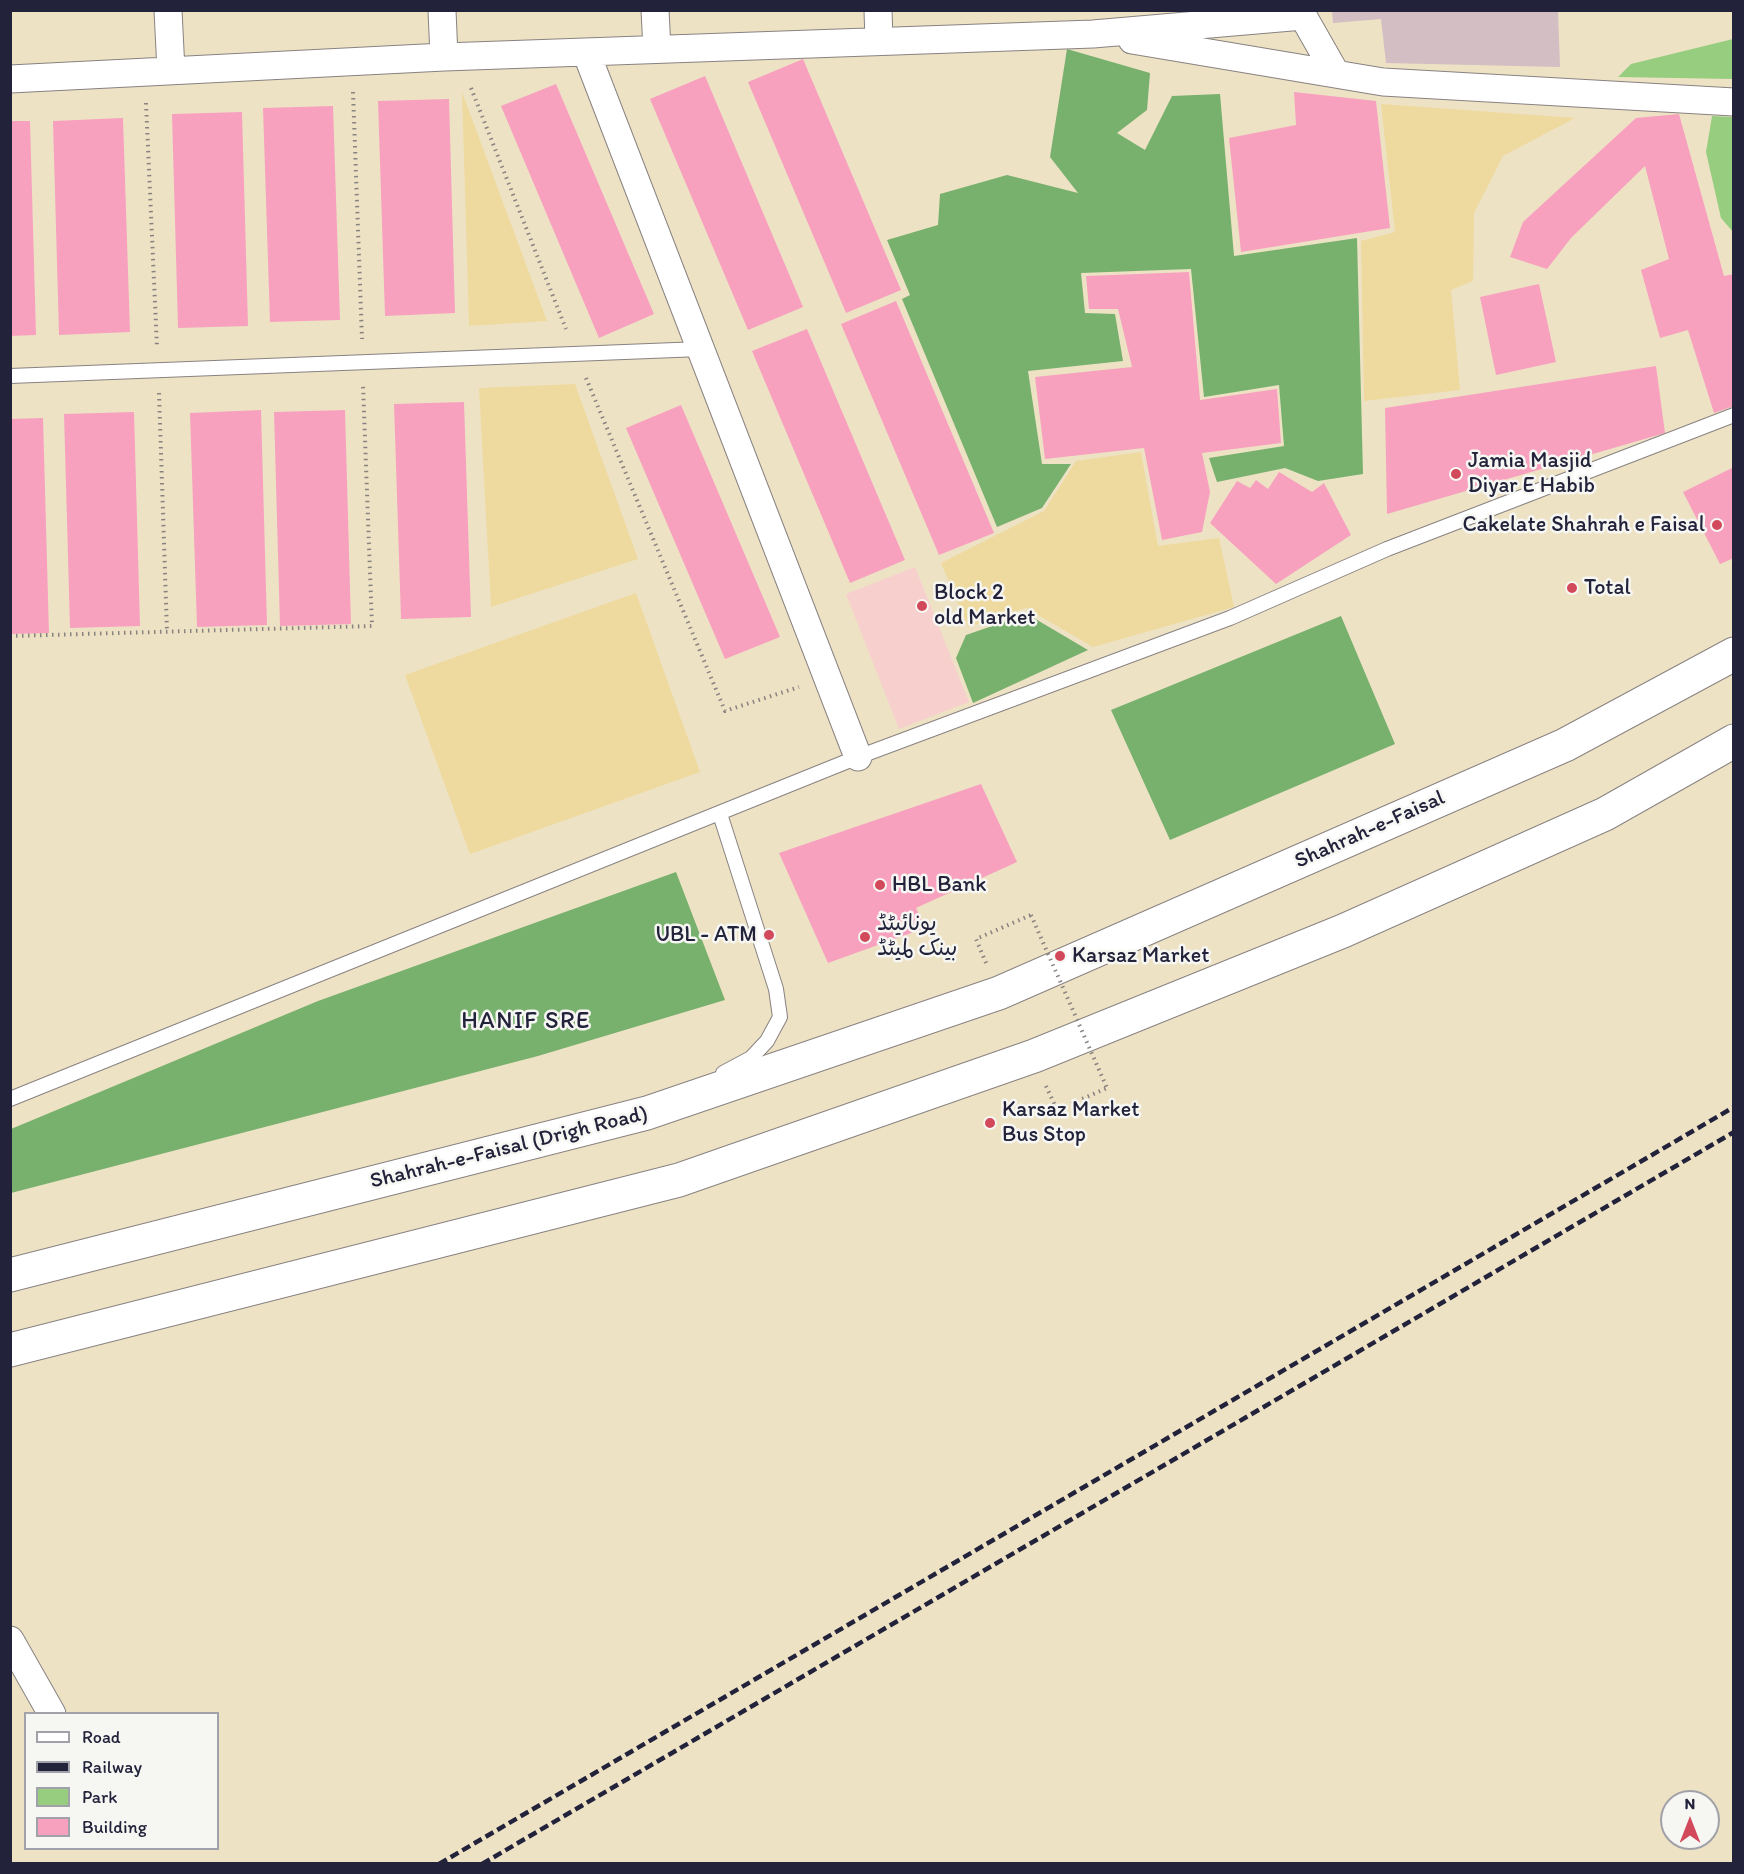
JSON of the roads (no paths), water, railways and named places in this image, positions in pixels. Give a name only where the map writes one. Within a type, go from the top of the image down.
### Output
[{"type":"highway","name":"Shahrah-e-Faisal","points":[[999,993],[1565,745],[1734,654]]},
{"type":"highway","points":[[10,1350],[679,1180],[1034,1056],[1343,931],[1605,814],[1734,741]]},
{"type":"highway","name":"Shahrah-e-Faisal (Drigh Road)","points":[[10,1275],[647,1113],[999,993]]},
{"type":"street","points":[[168,10],[171,71]]},
{"type":"street","points":[[442,10],[452,57]]},
{"type":"street","points":[[655,10],[657,49]]},
{"type":"street","points":[[878,10],[879,41]]},
{"type":"street","points":[[10,78],[452,57],[879,41],[1092,22],[1303,13],[1335,74]]},
{"type":"street","points":[[1092,22],[1335,74],[1383,82],[1734,102]]},
{"type":"street","points":[[586,52],[858,757]]},
{"type":"street","points":[[10,1640],[51,1712]]},
{"type":"lane","points":[[10,376],[701,349]]},
{"type":"lane","points":[[10,1099],[858,757],[1230,618],[1396,546],[1734,415]]},
{"type":"lane","points":[[647,1113],[751,1058],[767,1041],[780,1017],[776,989],[720,814]]},
{"type":"railway","points":[[439,1864],[1734,1107]]},
{"type":"railway","points":[[482,1864],[1734,1132]]},
{"type":"place","name":"Jamia Masjid Diyar E Habib","points":[[1456,474]]},
{"type":"place","name":"Cakelate Shahrah e Faisal","points":[[1717,525]]},
{"type":"place","name":"Total","points":[[1572,588]]},
{"type":"place","name":"Block 2 old Market","points":[[922,606]]},
{"type":"place","name":"HBL Bank","points":[[880,885]]},
{"type":"place","name":"UBL - ATM","points":[[769,935]]},
{"type":"place","name":"یونائیٹڈ بینک لمیٹڈ","points":[[865,937]]},
{"type":"place","name":"Karsaz Market","points":[[1060,956]]},
{"type":"place","name":"Karsaz Market Bus Stop","points":[[990,1123]]},
{"type":"district","name":"HANIF SRE","points":[[526,1022]]}]
